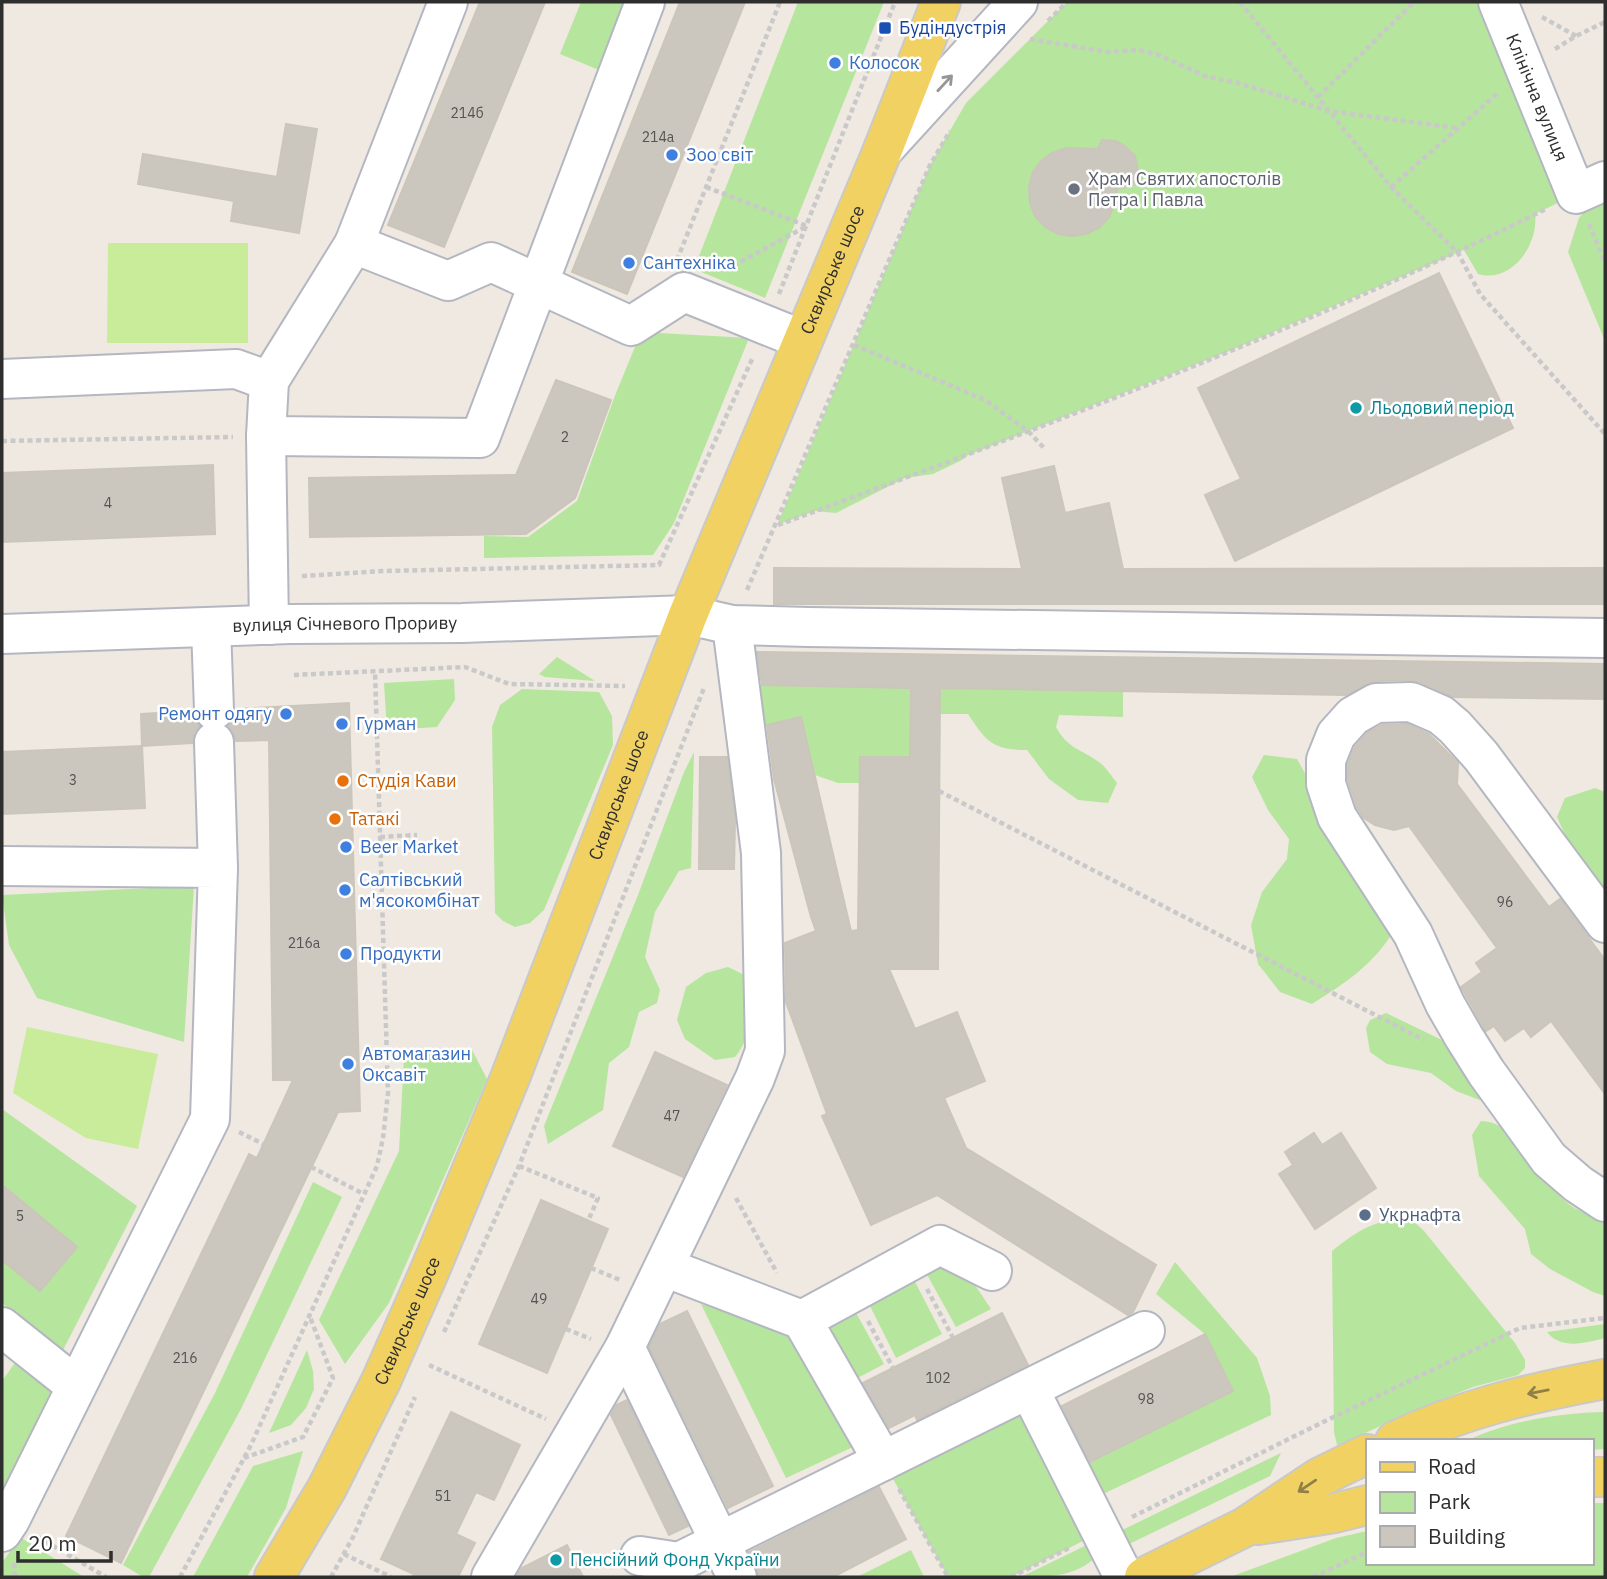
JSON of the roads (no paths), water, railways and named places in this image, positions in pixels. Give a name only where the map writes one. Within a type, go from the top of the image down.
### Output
[{"type":"main road","name":"Сквирське шосе","points":[[274,1577],[327,1488],[381,1381],[430,1270],[510,1078],[688,615],[882,152],[941,2]]},
{"type":"main road","points":[[1399,1439],[1428,1425],[1515,1396],[1602,1382]]},
{"type":"main road","points":[[1144,1577],[1245,1527],[1320,1476],[1366,1454]]},
{"type":"main road","points":[[1245,1527],[1335,1513],[1366,1505]]},
{"type":"street","points":[[269,625],[266,436],[269,381],[354,244],[448,2]]},
{"type":"street","points":[[266,436],[480,438],[645,2]]},
{"type":"street","points":[[882,152],[1018,2]]},
{"type":"street","name":"Клінічна вулиця","points":[[1498,2],[1526,71],[1597,185]]},
{"type":"street","points":[[354,244],[448,281],[491,262],[631,326],[681,276],[767,325],[803,340]]},
{"type":"street","points":[[2,379],[236,369],[269,381]]},
{"type":"street","name":"вулиця Січневого Прориву","points":[[2,634],[688,615],[732,625],[808,628],[1605,638]]},
{"type":"street","points":[[491,1577],[625,1347],[759,1070],[765,1051],[761,853],[732,625]]},
{"type":"street","points":[[6,1526],[210,1119],[218,868],[211,627]]},
{"type":"street","points":[[1605,923],[1481,756],[1441,715],[1411,702],[1376,703],[1353,716],[1336,736],[1326,760],[1326,784],[1337,817],[1413,934],[1445,1004],[1494,1083],[1549,1159],[1578,1184],[1605,1202]]},
{"type":"street","points":[[2,866],[218,868]]},
{"type":"street","points":[[802,1320],[940,1245],[992,1271]]},
{"type":"street","points":[[664,1267],[802,1320],[883,1461]]},
{"type":"street","points":[[2,1327],[76,1386]]},
{"type":"street","points":[[640,1556],[679,1562],[1145,1331]]},
{"type":"street","points":[[625,1347],[737,1577]]},
{"type":"street","points":[[1029,1389],[1124,1577]]},
{"type":"place","name":"Будіндустрія","points":[[885,28]]},
{"type":"place","name":"Колосок","points":[[835,63]]},
{"type":"place","name":"Зоо світ","points":[[672,155]]},
{"type":"place","name":"Храм Святих апостолів Петра і Павла","points":[[1074,189]]},
{"type":"place","name":"Сантехніка","points":[[629,263]]},
{"type":"place","name":"Льодовий період","points":[[1356,408]]},
{"type":"place","name":"Ремонт одягу","points":[[286,714]]},
{"type":"place","name":"Гурман","points":[[342,724]]},
{"type":"place","name":"Студія Кави","points":[[343,781]]},
{"type":"place","name":"Татакі","points":[[335,819]]},
{"type":"place","name":"Beer Market","points":[[346,847]]},
{"type":"place","name":"Салтівський м'ясокомбінат","points":[[345,890]]},
{"type":"place","name":"Продукти","points":[[346,954]]},
{"type":"place","name":"Автомагазин Оксавіт","points":[[348,1064]]},
{"type":"place","name":"Укрнафта","points":[[1365,1215]]},
{"type":"place","name":"Пенсійний Фонд України","points":[[556,1560]]}]
